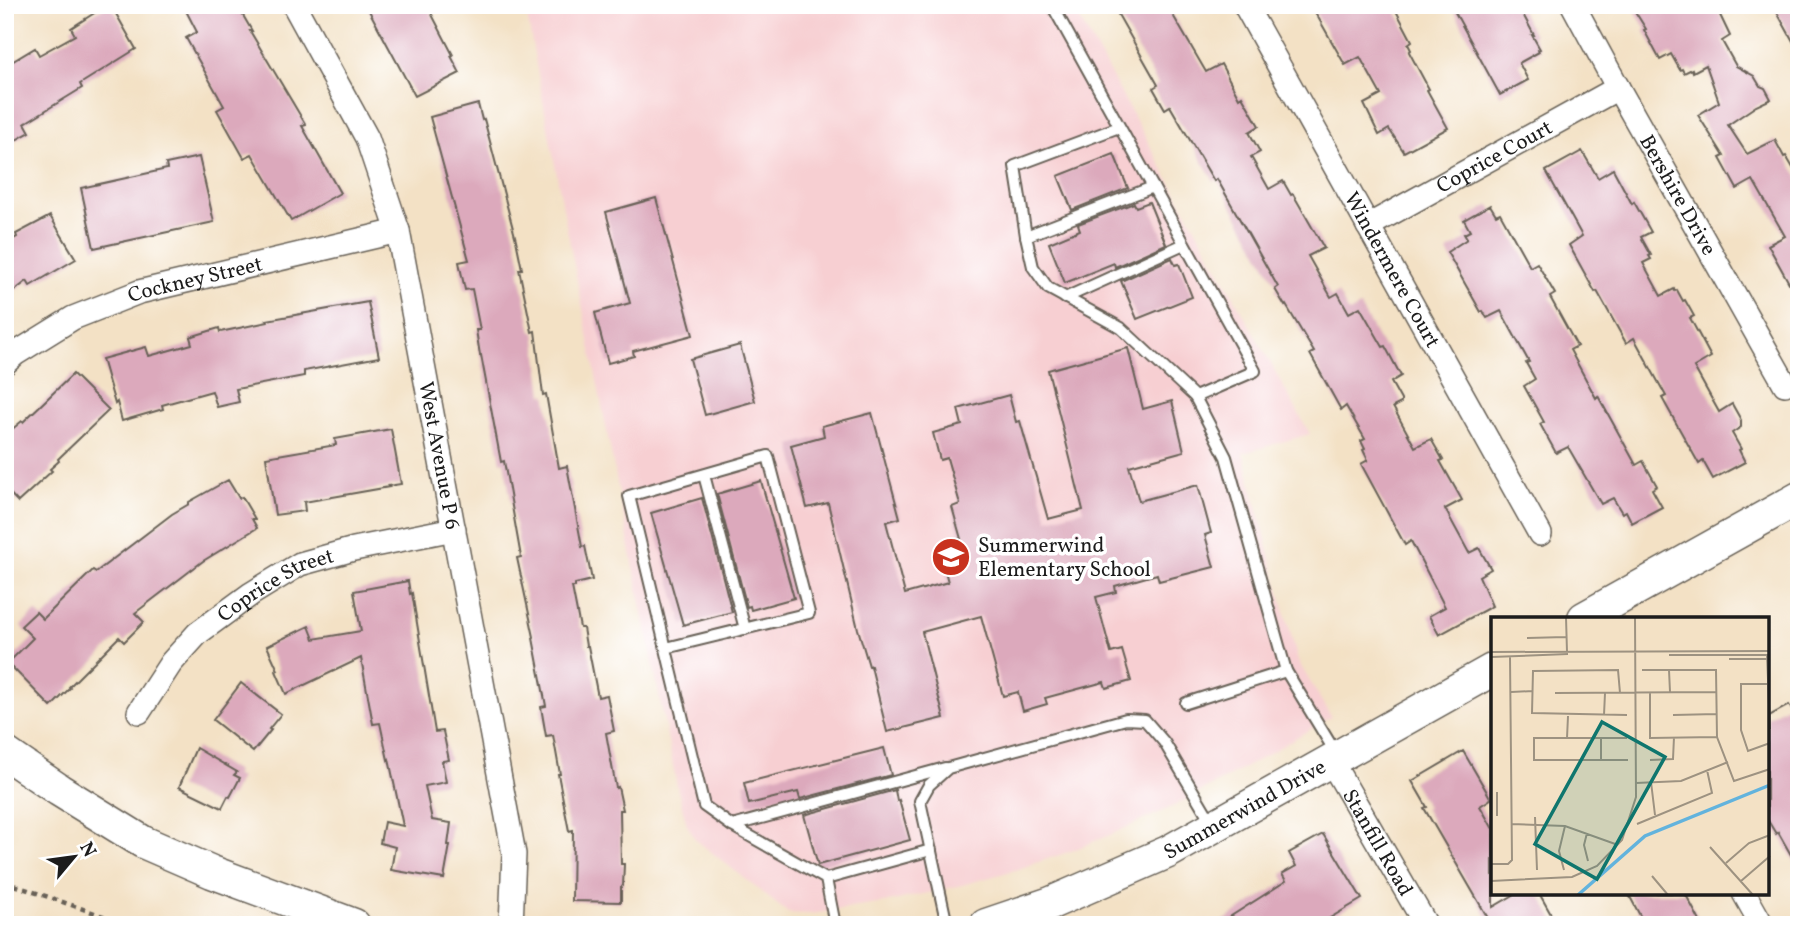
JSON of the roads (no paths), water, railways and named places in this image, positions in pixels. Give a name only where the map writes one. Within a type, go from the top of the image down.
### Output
[{"type":"street","name":"West Avenue P 6","points":[[293,5],[367,138],[398,231],[514,854],[511,925]]},
{"type":"street","name":"Windermere Court","points":[[1245,5],[1540,534]]},
{"type":"street","name":"Bershire Drive","points":[[1573,5],[1785,384]]},
{"type":"street","name":"Coprice Court","points":[[1368,226],[1618,88]]},
{"type":"street","name":"Cockney Street","points":[[5,363],[73,317],[139,292],[398,231]]},
{"type":"street","points":[[1586,617],[1799,498]]},
{"type":"street","name":"Coprice Street","points":[[139,712],[171,663],[198,633],[251,594],[300,564],[354,549],[454,529]]},
{"type":"street","name":"Summerwind Drive","points":[[986,925],[1051,903],[1168,852],[1491,671]]},
{"type":"street","points":[[5,753],[143,842],[212,872],[354,925]]},
{"type":"street","name":"Stanfill Road","points":[[1335,759],[1426,925]]},
{"type":"street","points":[[1745,895],[1762,925]]},
{"type":"lane","points":[[1052,5],[1255,371],[1195,397]]},
{"type":"lane","points":[[1119,127],[1015,166],[1026,236],[1034,267],[1048,288],[1121,328],[1195,397],[1226,457],[1286,671],[1335,759]]},
{"type":"lane","points":[[1026,236],[1153,187]]},
{"type":"lane","points":[[1065,298],[1184,244]]},
{"type":"lane","points":[[666,648],[809,614],[768,456],[629,496],[704,806],[732,826],[826,879],[931,850]]},
{"type":"lane","points":[[704,475],[745,629]]},
{"type":"lane","points":[[1186,703],[1286,671]]},
{"type":"lane","points":[[732,826],[1126,719],[1145,720],[1164,742],[1214,827]]},
{"type":"lane","points":[[947,925],[920,801],[929,785],[948,768]]},
{"type":"lane","points":[[826,879],[835,925]]},
{"type":"waterway","points":[[5,918],[24,925]]},
{"type":"place","name":"Summerwind Elementary School","points":[[951,557]]}]
